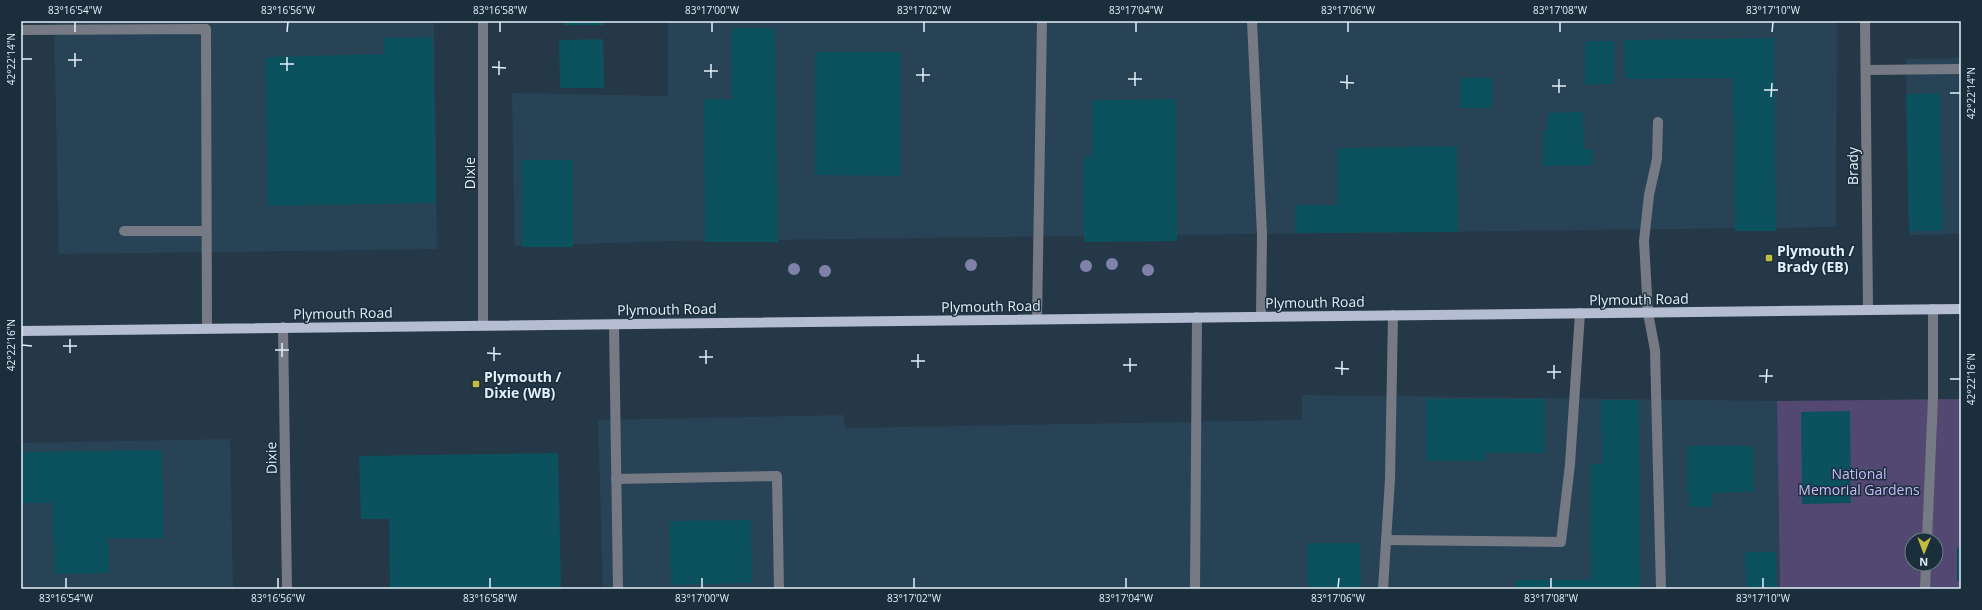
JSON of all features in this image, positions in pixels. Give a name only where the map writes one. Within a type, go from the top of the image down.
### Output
[{"type":"main road","name":"Plymouth Road","points":[[21,331],[1961,309]]},
{"type":"street","name":"Dixie","points":[[483,21],[483,325]]},
{"type":"street","points":[[1036,319],[1042,21]]},
{"type":"street","points":[[1252,21],[1262,240],[1262,316]]},
{"type":"street","name":"Brady","points":[[1865,21],[1868,310]]},
{"type":"street","points":[[21,30],[206,29],[207,328]]},
{"type":"street","points":[[1866,70],[1961,68]]},
{"type":"street","points":[[1658,122],[1657,159],[1649,195],[1644,241],[1648,313],[1655,350],[1661,589]]},
{"type":"street","points":[[124,231],[206,231]]},
{"type":"street","points":[[1927,532],[1933,397],[1933,309]]},
{"type":"street","points":[[1386,540],[1561,542],[1570,464],[1580,313]]},
{"type":"street","points":[[1383,589],[1390,479],[1393,315]]},
{"type":"street","points":[[1195,589],[1197,317]]},
{"type":"street","points":[[614,324],[618,589]]},
{"type":"street","name":"Dixie","points":[[283,327],[287,589]]},
{"type":"street","points":[[616,479],[777,476],[779,589]]},
{"type":"street","points":[[1925,589],[1926,572]]},
{"type":"shaded area","points":[[54,21],[434,21],[437,249],[59,254]]},
{"type":"shaded area","points":[[668,21],[1837,21],[1836,227],[670,241],[515,246],[512,93],[668,96]]},
{"type":"shaded area","points":[[1961,58],[1961,234],[1910,235],[1906,59]]},
{"type":"shaded area","points":[[1302,395],[1777,401],[1780,589],[603,589],[598,420],[844,415],[845,428],[1302,420]]},
{"type":"shaded area","points":[[230,439],[233,589],[21,589],[21,443]]},
{"type":"green space","name":"National Memorial Gardens","points":[[1961,399],[1961,589],[1780,589],[1777,401]]},
{"type":"building","points":[[564,21],[604,21],[604,25],[564,25]]},
{"type":"building","points":[[732,28],[775,28],[778,242],[705,242],[704,99],[732,99]]},
{"type":"building","points":[[433,37],[436,203],[268,206],[265,57],[384,54],[384,38]]},
{"type":"building","points":[[1774,38],[1776,231],[1735,231],[1733,78],[1625,79],[1624,40]]},
{"type":"building","points":[[603,39],[604,88],[560,88],[559,40]]},
{"type":"building","points":[[1585,41],[1614,41],[1614,84],[1585,85]]},
{"type":"building","points":[[815,52],[901,52],[901,176],[815,175]]},
{"type":"building","points":[[1460,78],[1492,78],[1492,108],[1460,108]]},
{"type":"building","points":[[1940,93],[1943,231],[1909,231],[1906,94]]},
{"type":"building","points":[[1176,99],[1177,241],[1084,242],[1084,156],[1092,156],[1092,100]]},
{"type":"building","points":[[1583,112],[1584,149],[1593,149],[1593,165],[1543,166],[1543,130],[1548,130],[1548,113]]},
{"type":"building","points":[[1457,146],[1458,232],[1295,233],[1295,205],[1337,205],[1337,148]]},
{"type":"building","points":[[521,160],[573,160],[573,247],[522,247]]},
{"type":"building","points":[[1426,399],[1545,399],[1545,453],[1486,453],[1486,461],[1426,461]]},
{"type":"building","points":[[1601,400],[1639,400],[1640,589],[1515,589],[1515,580],[1591,580],[1590,464],[1602,464]]},
{"type":"building","points":[[1850,411],[1851,503],[1802,504],[1801,412]]},
{"type":"building","points":[[1687,446],[1754,446],[1754,492],[1712,493],[1712,507],[1689,507],[1689,492],[1687,492]]},
{"type":"building","points":[[162,450],[164,538],[108,538],[109,573],[54,574],[53,503],[21,503],[21,452]]},
{"type":"building","points":[[558,453],[561,589],[390,589],[389,519],[361,519],[359,456]]},
{"type":"building","points":[[751,520],[752,583],[671,585],[669,521]]},
{"type":"building","points":[[1308,543],[1360,543],[1361,589],[1308,589]]},
{"type":"building","points":[[1957,547],[1961,548],[1961,581],[1957,581]]},
{"type":"building","points":[[1745,552],[1776,552],[1776,588],[1746,588]]},
{"type":"place","name":"Plymouth / Brady (EB)","points":[[1769,258]]},
{"type":"place","name":"Plymouth / Dixie (WB)","points":[[476,384]]}]
